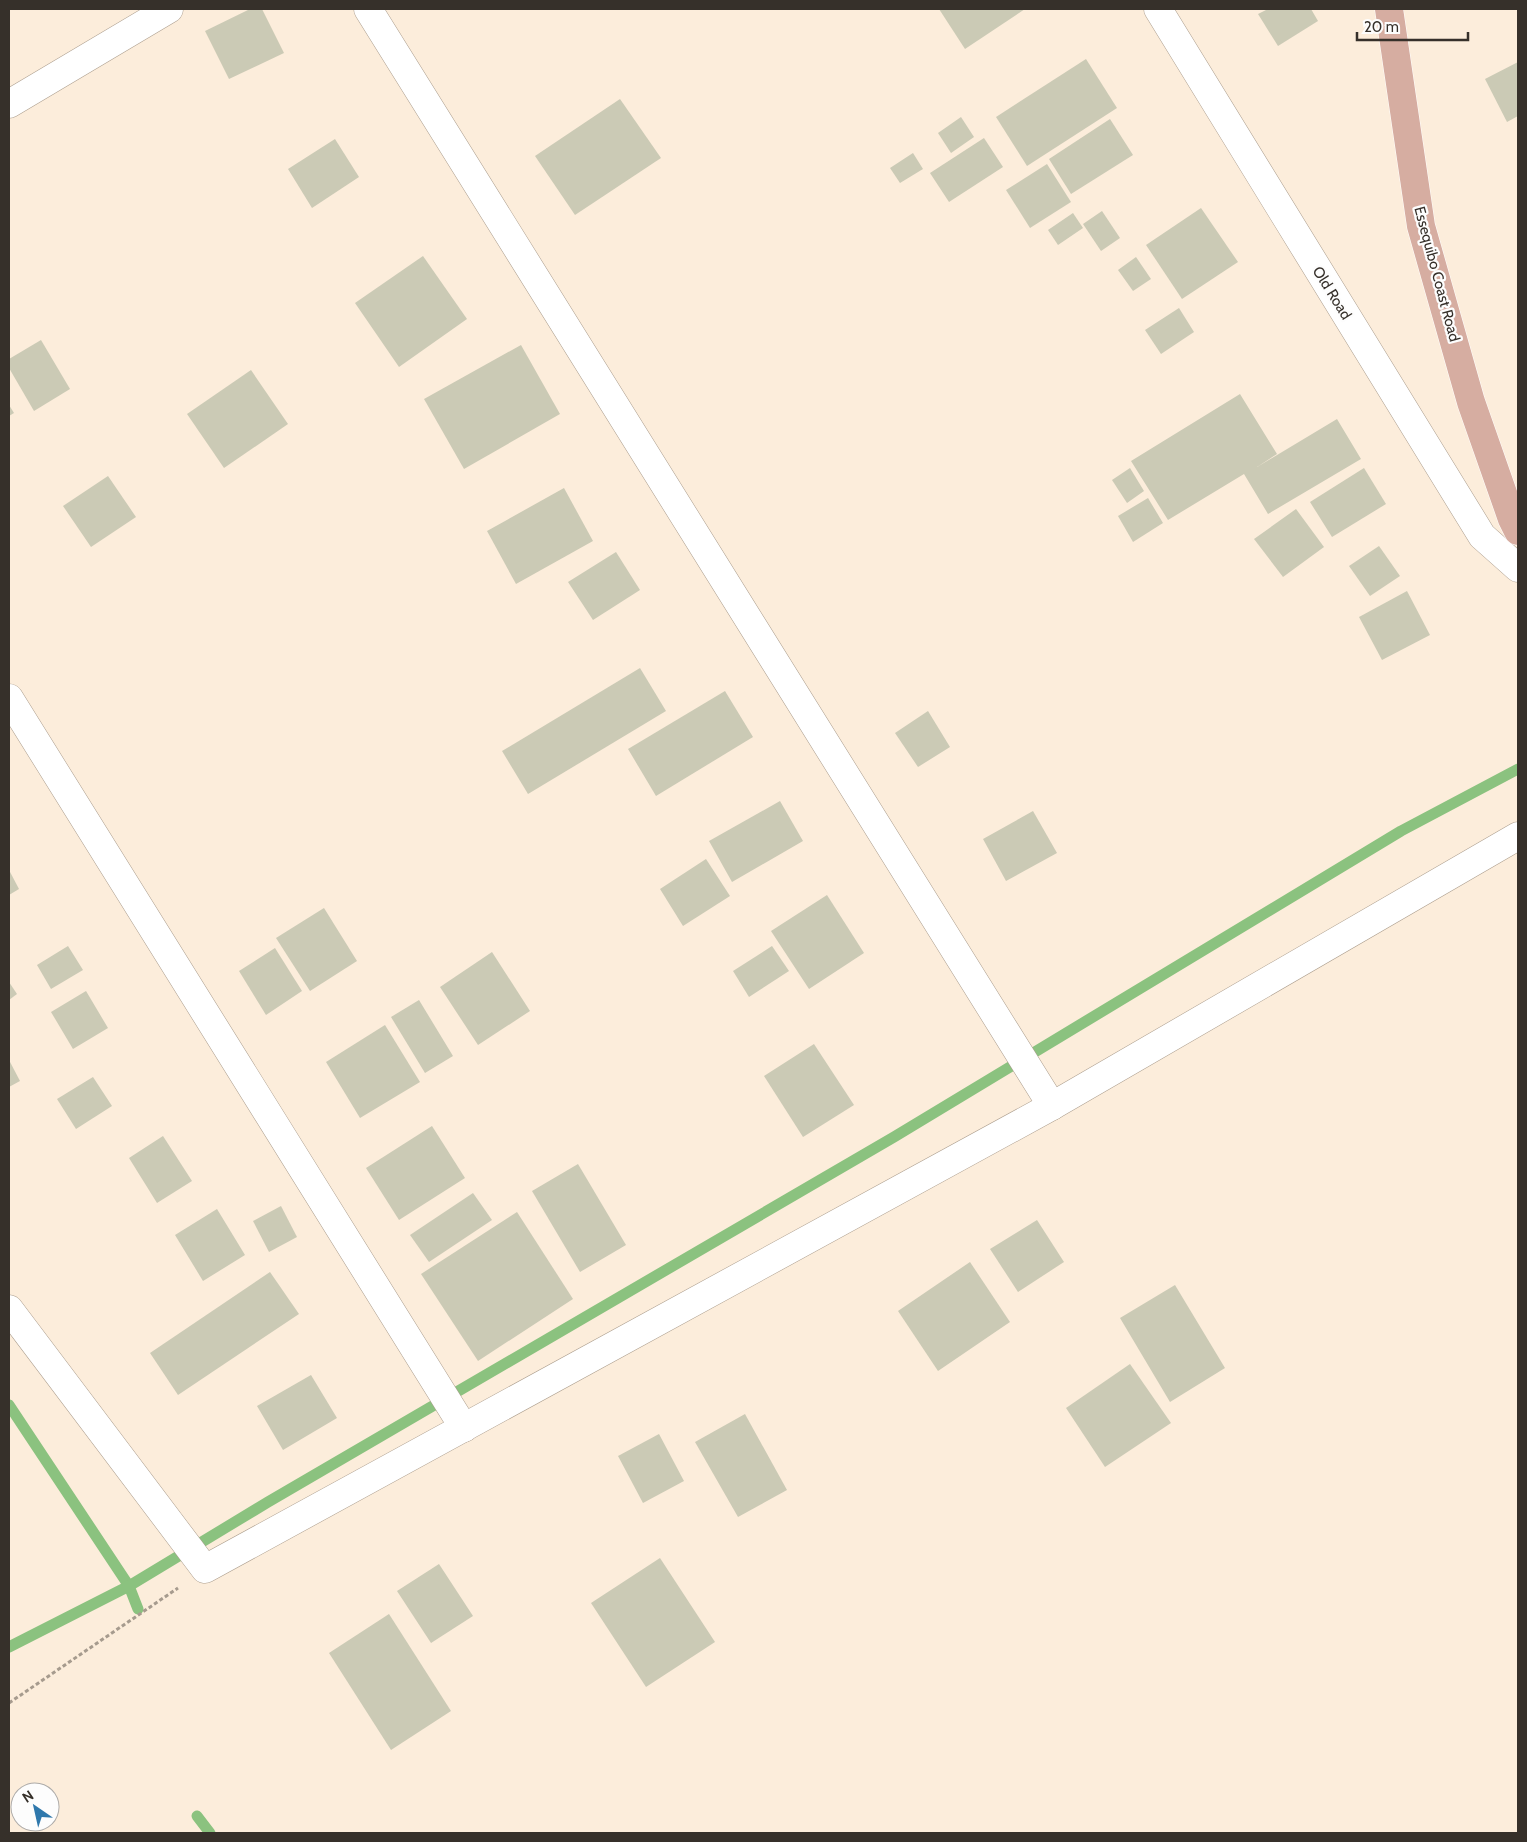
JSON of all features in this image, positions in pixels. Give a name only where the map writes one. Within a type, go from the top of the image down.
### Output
[{"type":"main road","name":"Essequibo Coast Road","points":[[1389,9],[1421,226],[1471,402],[1512,519],[1518,531]]},
{"type":"street","points":[[9,104],[169,9]]},
{"type":"street","points":[[368,9],[1052,1106]]},
{"type":"street","name":"Old Road","points":[[1158,9],[1482,536],[1518,568]]},
{"type":"street","points":[[9,698],[464,1428]]},
{"type":"street","points":[[9,1309],[205,1570],[1052,1106],[1518,836]]},
{"type":"path","points":[[9,1703],[205,1570]]},
{"type":"building","points":[[250,9],[262,9],[284,53],[229,79],[205,31]]},
{"type":"building","points":[[939,9],[1025,9],[965,49]]},
{"type":"building","points":[[1268,9],[1311,9],[1318,21],[1278,46],[1258,14]]},
{"type":"building","points":[[1086,59],[1117,108],[1027,166],[996,117]]},
{"type":"building","points":[[1518,62],[1518,116],[1507,122],[1485,79]]},
{"type":"building","points":[[620,99],[661,158],[575,215],[535,156]]},
{"type":"building","points":[[961,117],[974,137],[951,153],[938,133]]},
{"type":"building","points":[[1110,119],[1133,155],[1071,194],[1049,159]]},
{"type":"building","points":[[984,138],[1003,167],[949,202],[930,173]]},
{"type":"building","points":[[335,139],[359,177],[312,208],[288,169]]},
{"type":"building","points":[[913,153],[923,169],[900,183],[890,168]]},
{"type":"building","points":[[1047,164],[1071,202],[1030,228],[1006,190]]},
{"type":"building","points":[[1201,208],[1238,262],[1182,299],[1146,245]]},
{"type":"building","points":[[1102,211],[1120,238],[1101,251],[1083,224]]},
{"type":"building","points":[[1073,213],[1083,228],[1058,245],[1048,230]]},
{"type":"building","points":[[423,256],[467,319],[399,367],[355,303]]},
{"type":"building","points":[[1136,257],[1151,279],[1133,291],[1118,270]]},
{"type":"building","points":[[1179,308],[1194,332],[1161,354],[1145,330]]},
{"type":"building","points":[[41,340],[70,389],[34,411],[9,368],[9,359]]},
{"type":"building","points":[[521,345],[560,414],[464,469],[424,399]]},
{"type":"building","points":[[251,370],[288,424],[224,468],[187,414]]},
{"type":"building","points":[[1240,394],[1277,454],[1257,467],[1337,419],[1361,459],[1268,514],[1244,474],[1168,520],[1131,461]]},
{"type":"building","points":[[9,405],[14,413],[9,416]]},
{"type":"building","points":[[1130,468],[1144,491],[1127,503],[1112,480]]},
{"type":"building","points":[[1364,468],[1386,504],[1332,537],[1310,502]]},
{"type":"building","points":[[108,476],[136,517],[91,547],[63,506]]},
{"type":"building","points":[[564,488],[593,541],[516,584],[487,531]]},
{"type":"building","points":[[1148,498],[1163,523],[1133,542],[1118,516]]},
{"type":"building","points":[[1296,509],[1324,547],[1283,577],[1254,539]]},
{"type":"building","points":[[1379,546],[1400,576],[1370,596],[1349,566]]},
{"type":"building","points":[[616,552],[640,590],[593,620],[568,582]]},
{"type":"building","points":[[1407,591],[1430,635],[1382,660],[1359,617]]},
{"type":"building","points":[[640,668],[666,711],[528,794],[502,751]]},
{"type":"building","points":[[725,691],[753,737],[656,796],[628,749]]},
{"type":"building","points":[[928,711],[950,747],[918,767],[895,733]]},
{"type":"building","points":[[780,801],[803,841],[732,882],[709,841]]},
{"type":"building","points":[[1033,811],[1057,853],[1006,881],[983,839]]},
{"type":"building","points":[[706,859],[730,896],[683,926],[660,889]]},
{"type":"building","points":[[9,870],[19,889],[9,895]]},
{"type":"building","points":[[827,895],[864,953],[809,989],[771,931]]},
{"type":"building","points":[[324,908],[357,961],[310,991],[276,938]]},
{"type":"building","points":[[68,946],[83,970],[51,989],[37,965]]},
{"type":"building","points":[[772,946],[789,971],[749,997],[733,971]]},
{"type":"building","points":[[275,948],[302,991],[266,1015],[239,971]]},
{"type":"building","points":[[492,952],[530,1011],[478,1045],[440,987]]},
{"type":"building","points":[[9,982],[17,994],[9,1000]]},
{"type":"building","points":[[86,991],[108,1028],[73,1049],[51,1012]]},
{"type":"building","points":[[419,1000],[453,1056],[425,1073],[391,1017]]},
{"type":"building","points":[[385,1025],[420,1082],[360,1118],[326,1062]]},
{"type":"building","points":[[814,1044],[854,1105],[803,1137],[764,1076]]},
{"type":"building","points":[[9,1060],[20,1081],[9,1087]]},
{"type":"building","points":[[93,1077],[112,1106],[76,1129],[57,1099]]},
{"type":"building","points":[[432,1126],[465,1178],[399,1220],[366,1168]]},
{"type":"building","points":[[163,1136],[192,1181],[157,1203],[129,1158]]},
{"type":"building","points":[[578,1164],[626,1245],[580,1272],[532,1191]]},
{"type":"building","points":[[473,1193],[492,1220],[429,1262],[410,1235]]},
{"type":"building","points":[[281,1206],[297,1237],[269,1252],[253,1221]]},
{"type":"building","points":[[217,1209],[245,1255],[203,1281],[175,1235]]},
{"type":"building","points":[[517,1212],[573,1299],[478,1361],[421,1274]]},
{"type":"building","points":[[1037,1220],[1064,1262],[1018,1292],[990,1249]]},
{"type":"building","points":[[970,1262],[1010,1322],[938,1371],[898,1311]]},
{"type":"building","points":[[270,1272],[299,1314],[178,1395],[150,1353]]},
{"type":"building","points":[[1175,1285],[1225,1368],[1170,1402],[1120,1318]]},
{"type":"building","points":[[1130,1364],[1171,1423],[1105,1467],[1066,1408]]},
{"type":"building","points":[[311,1375],[337,1418],[283,1450],[257,1406]]},
{"type":"building","points":[[745,1414],[787,1490],[738,1517],[695,1442]]},
{"type":"building","points":[[659,1434],[684,1481],[643,1503],[618,1456]]},
{"type":"building","points":[[660,1558],[715,1642],[646,1687],[591,1603]]},
{"type":"building","points":[[439,1564],[473,1616],[431,1643],[397,1591]]},
{"type":"building","points":[[389,1614],[451,1711],[391,1750],[329,1653]]},
{"type":"waterway","points":[[9,1647],[129,1586],[268,1502],[894,1137],[1401,831],[1518,769]]},
{"type":"waterway","points":[[9,1405],[129,1586],[138,1609]]},
{"type":"waterway","points":[[197,1816],[210,1833]]}]
